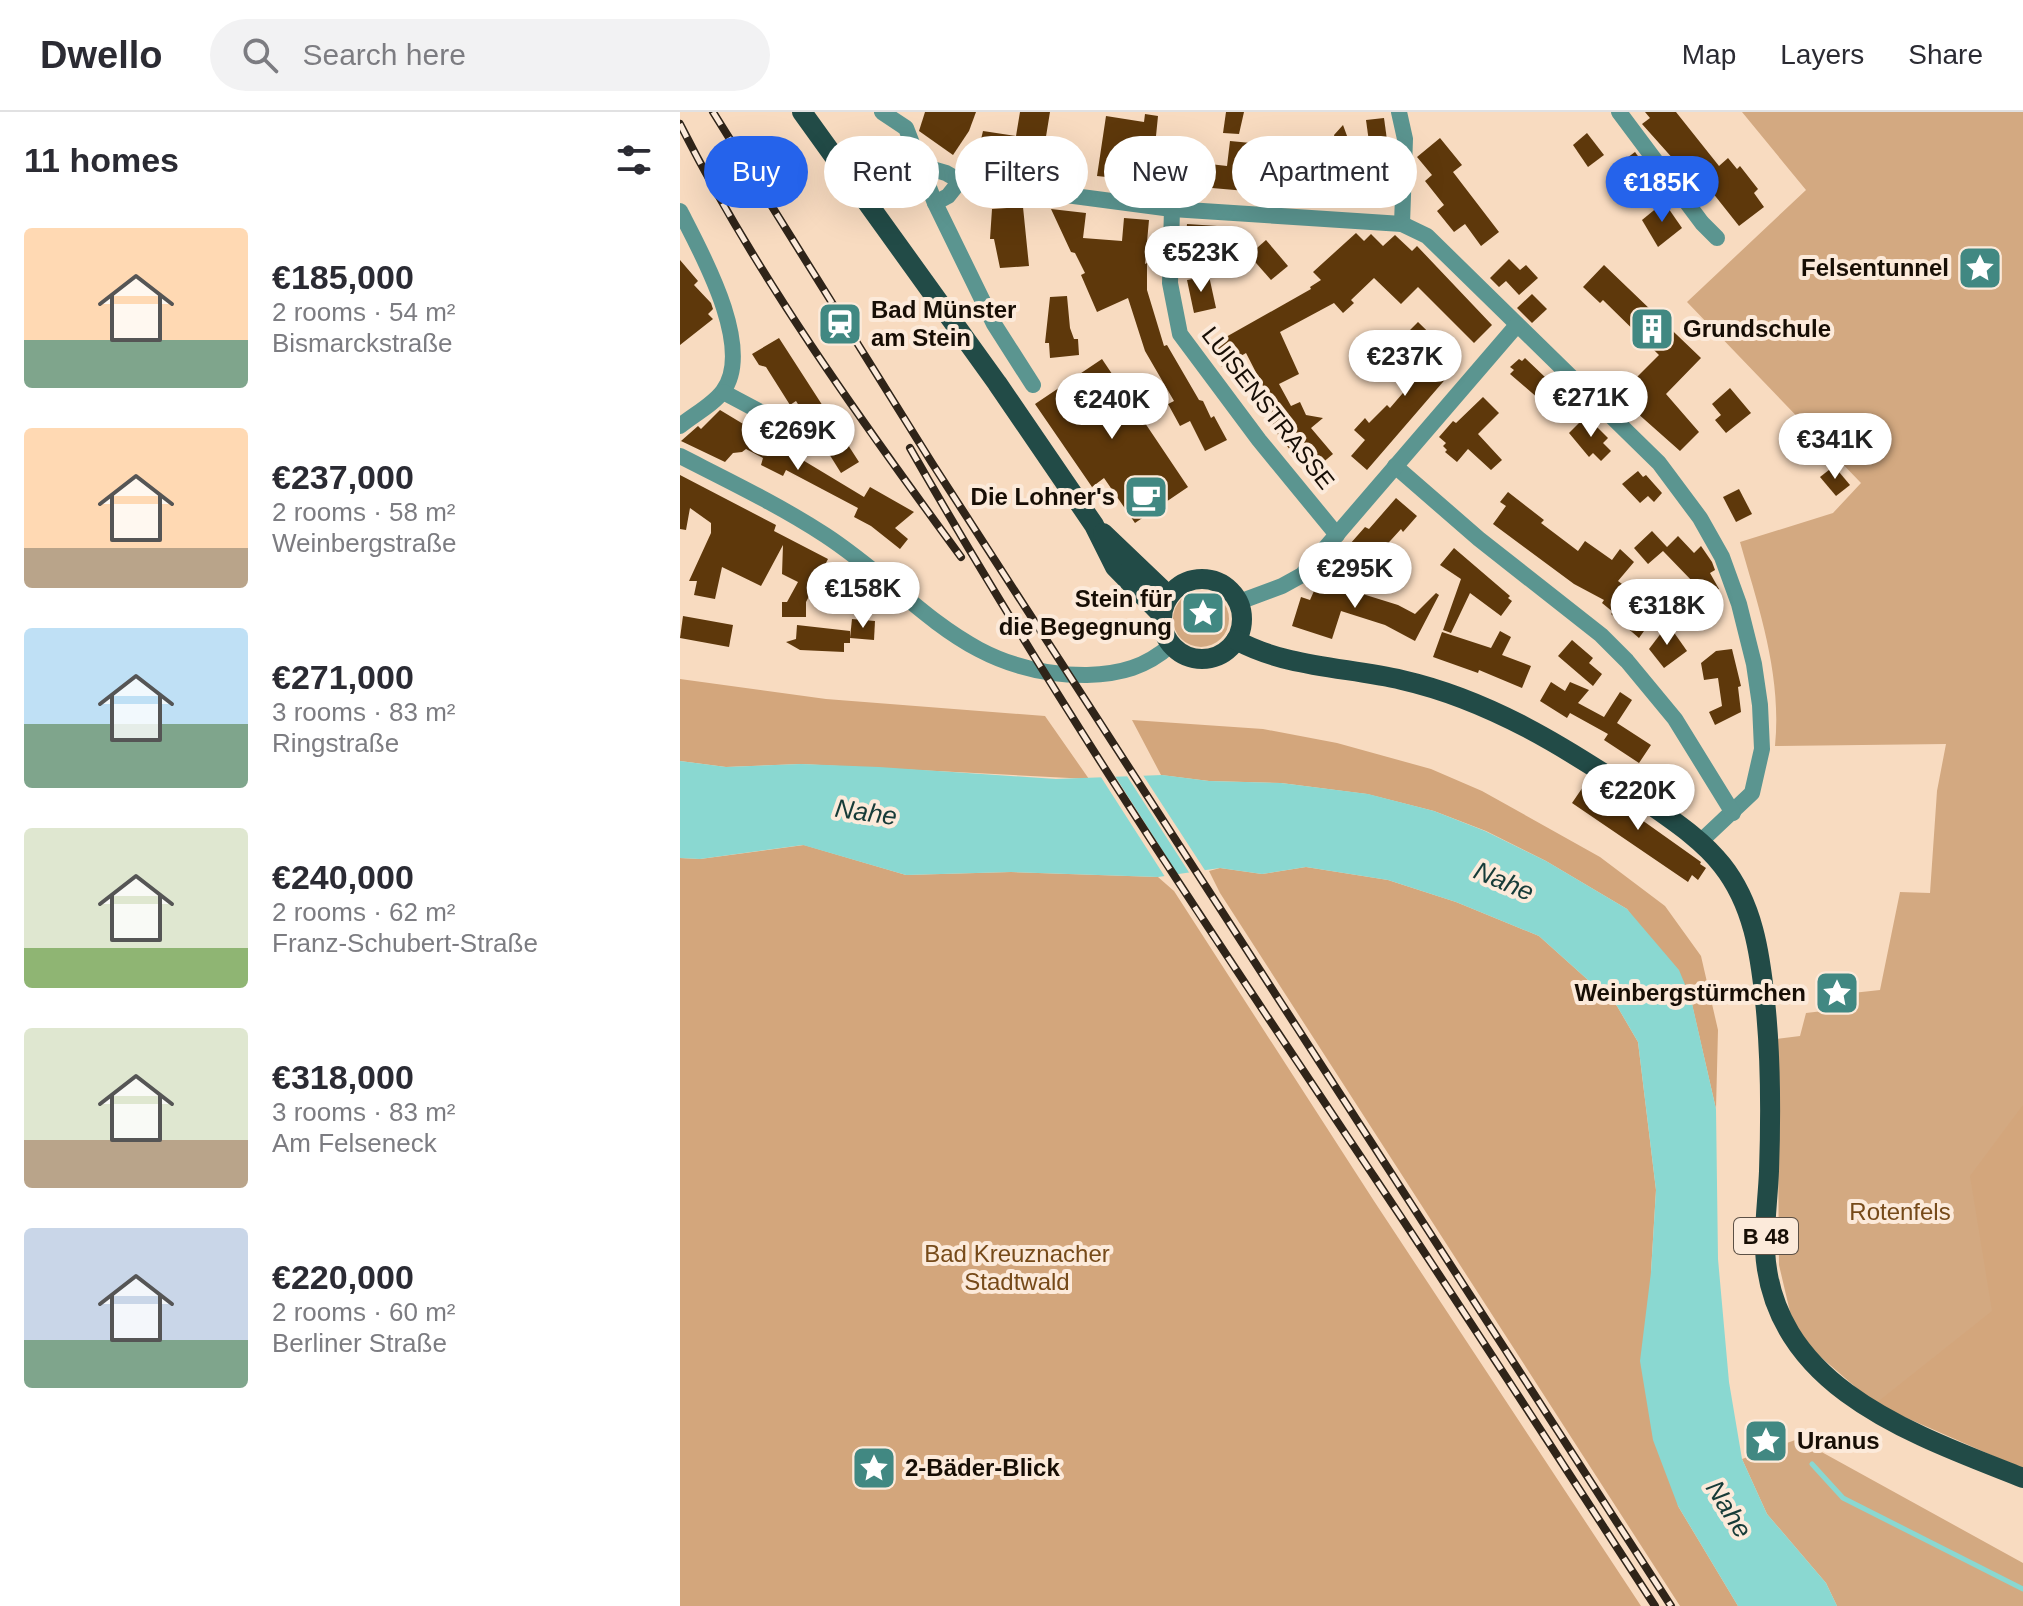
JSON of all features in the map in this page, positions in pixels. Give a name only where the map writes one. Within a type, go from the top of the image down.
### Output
[{"type":"main road","points":[[802,112],[997,383],[1094,525],[1115,567],[1166,605]]},
{"type":"main road","points":[[1205,579],[1225,586],[1239,602],[1242,621],[1236,640],[1223,653],[1206,659],[1187,657],[1171,645],[1163,629],[1166,605],[1186,582],[1205,579]]},
{"type":"main road","name":"B 48","points":[[1236,640],[1257,650],[1312,665],[1420,684],[1491,710],[1590,764],[1700,842],[1721,864],[1742,897],[1760,960],[1770,1104],[1765,1250],[1773,1292],[1791,1336],[1805,1357],[1845,1395],[1936,1442],[2023,1478]]},
{"type":"street","points":[[882,112],[906,128],[909,136]]},
{"type":"street","points":[[1399,112],[1405,139],[1402,224]]},
{"type":"street","points":[[1619,112],[1702,223],[1717,238]]},
{"type":"street","points":[[939,201],[955,187]]},
{"type":"street","points":[[1088,198],[1172,209],[1402,224],[1427,236],[1659,463],[1700,518],[1722,557],[1747,634],[1762,726],[1757,781],[1752,793],[1700,842]]},
{"type":"street","points":[[937,208],[994,324],[1033,385]]},
{"type":"street","name":"LUISENSTRASSE","points":[[1172,209],[1170,283],[1180,334],[1259,440],[1337,535]]},
{"type":"street","points":[[680,211],[723,306],[733,351],[729,379],[723,392],[680,426]]},
{"type":"street","points":[[1239,602],[1295,580],[1517,325]]},
{"type":"street","points":[[723,392],[787,426]]},
{"type":"street","points":[[680,456],[827,536],[925,615],[971,647],[994,658],[1057,673],[1099,674],[1144,665],[1171,645]]},
{"type":"street","points":[[1395,466],[1479,539],[1601,635],[1627,661],[1675,719],[1733,813]]},
{"type":"green space","name":"Rotenfels","points":[[1742,112],[2023,112],[2023,1464],[1875,1404],[1808,1346],[1791,1316],[1779,1265],[1777,1039],[1800,1036],[1806,1013],[1823,1011],[1825,996],[1880,990],[1900,892],[1930,893],[1937,791],[1946,744],[1775,746],[1772,668],[1740,542],[1833,513],[1861,483],[1687,302],[1806,190]]},
{"type":"green space","points":[[1201,591],[1221,599],[1229,619],[1221,639],[1201,647],[1181,639],[1173,619],[1181,599]]},
{"type":"green space","points":[[680,679],[826,699],[1045,716],[1089,779],[801,764],[726,767],[680,761]]},
{"type":"green space","points":[[1132,720],[1263,729],[1337,743],[1431,769],[1482,791],[1600,857],[1665,906],[1701,956],[1718,1030],[1716,1109],[1691,1000],[1627,909],[1546,861],[1486,831],[1434,811],[1367,794],[1281,783],[1209,781],[1161,775]]},
{"type":"green space","name":"Bad Kreuznacher Stadtwald","points":[[804,845],[906,875],[1011,872],[1158,877],[1174,891],[1641,1606],[680,1606],[680,858],[700,859]]},
{"type":"green space","points":[[1306,867],[1388,880],[1456,902],[1539,936],[1617,1006],[1638,1042],[1656,1190],[1651,1272],[1678,1506],[1738,1606],[1680,1606],[1220,893],[1209,871],[1220,868],[1262,874]]},
{"type":"green space","points":[[2023,1105],[2023,1469],[1875,1404],[1992,1311],[1970,1176]]},
{"type":"green space","points":[[1798,1439],[2023,1563],[2023,1606],[1837,1606],[1826,1583],[1767,1514],[1742,1459]]},
{"type":"water","name":"Nahe","points":[[680,761],[726,767],[801,764],[1056,779],[1162,775],[1209,781],[1281,783],[1368,794],[1434,811],[1485,831],[1546,861],[1627,909],[1679,970],[1691,999],[1716,1109],[1718,1259],[1729,1382],[1742,1459],[1767,1514],[1826,1583],[1837,1606],[1738,1606],[1678,1506],[1653,1440],[1640,1361],[1651,1272],[1656,1190],[1638,1042],[1617,1006],[1539,936],[1456,902],[1388,880],[1306,867],[1262,874],[1220,868],[1158,877],[1011,872],[906,875],[803,845],[700,859],[680,858]]},
{"type":"pier","points":[[1141,772],[1208,875],[1192,877],[1125,773]]},
{"type":"pier","points":[[1113,773],[1180,878],[1167,880],[1099,774]]},
{"type":"building","points":[[925,112],[976,112],[966,136],[955,136],[953,155],[939,145],[939,136],[926,136],[919,131]]},
{"type":"building","points":[[1020,112],[1050,112],[1046,136],[1016,136]]},
{"type":"building","points":[[1226,112],[1244,112],[1239,134],[1223,133]]},
{"type":"building","points":[[1645,112],[1676,112],[1719,166],[1728,158],[1737,169],[1740,166],[1758,189],[1754,193],[1764,207],[1739,226],[1693,168],[1681,177],[1674,167],[1675,161],[1642,124],[1650,118]]},
{"type":"building","points":[[1145,114],[1158,116],[1156,136],[1104,136],[1104,177],[1097,176],[1106,116],[1144,122]]},
{"type":"building","points":[[1384,118],[1386,136],[1368,136],[1366,120]]},
{"type":"building","points":[[1343,125],[1347,136],[1334,136],[1334,135]]},
{"type":"building","points":[[983,131],[1016,136],[982,136]]},
{"type":"building","points":[[1587,133],[1604,155],[1588,167],[1573,145]]},
{"type":"building","points":[[1440,138],[1462,165],[1453,172],[1499,232],[1481,246],[1465,224],[1454,232],[1437,211],[1444,205],[1425,181],[1432,175],[1417,157]]},
{"type":"building","points":[[1230,141],[1232,141],[1232,190],[1216,188],[1216,165],[1227,166]]},
{"type":"building","points":[[1635,152],[1654,178],[1638,190],[1616,166]]},
{"type":"building","points":[[1664,202],[1682,228],[1658,247],[1642,220]]},
{"type":"building","points":[[1023,208],[1029,266],[1000,268],[994,239],[990,239],[992,209]]},
{"type":"building","points":[[1051,209],[1086,213],[1083,238],[1122,241],[1124,218],[1149,220],[1145,264],[1147,290],[1164,346],[1167,345],[1227,440],[1205,451],[1190,421],[1180,426],[1168,404],[1174,401],[1145,351],[1128,298],[1097,312],[1081,275],[1085,273],[1075,253],[1071,252]]},
{"type":"building","points":[[1187,224],[1217,226],[1216,233],[1241,236],[1240,249],[1185,244]]},
{"type":"building","points":[[1356,233],[1364,241],[1371,234],[1383,246],[1395,235],[1412,251],[1417,246],[1492,325],[1474,343],[1418,287],[1401,304],[1374,278],[1351,300],[1354,303],[1343,313],[1334,303],[1280,332],[1299,374],[1279,384],[1291,406],[1300,402],[1306,415],[1323,418],[1311,428],[1333,454],[1309,474],[1276,432],[1259,393],[1265,390],[1246,353],[1222,367],[1210,346],[1311,289],[1321,280],[1313,272]]},
{"type":"building","points":[[1266,240],[1288,266],[1271,280],[1249,255]]},
{"type":"building","points":[[1509,259],[1520,270],[1526,265],[1538,278],[1519,295],[1506,281],[1499,287],[1490,278]]},
{"type":"building","points":[[680,260],[698,281],[694,285],[711,303],[713,309],[708,314],[713,319],[680,345]]},
{"type":"building","points":[[1604,265],[1701,358],[1666,394],[1699,432],[1680,451],[1620,394],[1659,355],[1603,300],[1600,303],[1583,287]]},
{"type":"building","points":[[1209,276],[1216,308],[1194,313],[1187,280]]},
{"type":"building","points":[[1532,294],[1547,309],[1532,323],[1517,308]]},
{"type":"building","points":[[1067,296],[1070,328],[1074,339],[1078,339],[1079,355],[1050,358],[1049,343],[1045,343],[1050,297]]},
{"type":"building","points":[[1418,322],[1452,355],[1447,361],[1455,368],[1367,470],[1351,456],[1365,440],[1354,430],[1365,418],[1369,423],[1387,405],[1390,408],[1408,387],[1403,383],[1426,356],[1405,335]]},
{"type":"building","points":[[1366,332],[1386,351],[1371,366],[1355,349]]},
{"type":"building","points":[[779,338],[859,462],[841,473],[796,401],[790,405],[766,367],[759,365],[752,354]]},
{"type":"building","points":[[1525,358],[1567,398],[1554,412],[1510,374],[1514,370],[1510,367]]},
{"type":"building","points":[[1102,359],[1188,487],[1135,523],[1104,478],[1092,487],[1035,404]]},
{"type":"building","points":[[1730,388],[1751,413],[1726,433],[1715,420],[1721,415],[1712,404]]},
{"type":"building","points":[[1483,397],[1499,413],[1478,434],[1502,460],[1491,470],[1468,449],[1457,462],[1445,452],[1447,450],[1443,446],[1446,443],[1439,437],[1453,421],[1456,423]]},
{"type":"building","points":[[720,410],[864,497],[870,487],[914,512],[895,528],[908,539],[900,549],[854,517],[858,508],[786,470],[783,476],[761,465],[763,458],[746,449],[733,453],[725,462],[681,441],[698,426],[701,429]]},
{"type":"building","points":[[1586,416],[1608,438],[1603,443],[1611,451],[1601,461],[1593,453],[1589,457],[1569,433]]},
{"type":"building","points":[[1834,466],[1850,485],[1836,496],[1820,477]]},
{"type":"building","points":[[1638,471],[1643,477],[1646,475],[1662,493],[1654,502],[1648,496],[1640,503],[1622,484]]},
{"type":"building","points":[[680,475],[776,525],[774,531],[828,559],[806,602],[806,617],[782,617],[782,602],[787,602],[798,582],[782,574],[783,545],[761,586],[722,567],[715,599],[694,595],[697,581],[689,581],[711,533],[711,523],[690,508],[686,530],[680,529]]},
{"type":"building","points":[[1739,489],[1752,514],[1736,522],[1723,497]]},
{"type":"building","points":[[1508,492],[1544,520],[1541,523],[1578,551],[1585,541],[1612,560],[1620,549],[1634,562],[1618,581],[1622,584],[1619,589],[1636,604],[1627,614],[1644,631],[1639,638],[1611,614],[1613,612],[1602,603],[1604,600],[1574,584],[1493,524],[1506,506],[1500,502]]},
{"type":"building","points":[[1396,498],[1417,516],[1371,562],[1350,544],[1365,527],[1369,529]]},
{"type":"building","points":[[1652,531],[1667,547],[1678,536],[1694,553],[1701,546],[1712,562],[1715,570],[1710,573],[1719,589],[1697,602],[1688,586],[1694,583],[1663,551],[1648,564],[1634,548]]},
{"type":"building","points":[[1454,548],[1512,601],[1501,616],[1470,593],[1451,633],[1443,630],[1461,579],[1440,565]]},
{"type":"building","points":[[1325,566],[1340,577],[1337,586],[1398,605],[1415,614],[1436,593],[1439,595],[1415,641],[1385,625],[1341,611],[1332,639],[1292,626],[1301,597],[1310,600]]},
{"type":"building","points":[[683,616],[733,625],[729,647],[680,638]]},
{"type":"building","points":[[852,619],[875,621],[874,640],[850,638]]},
{"type":"building","points":[[1668,624],[1687,651],[1664,668],[1649,649]]},
{"type":"building","points":[[797,625],[850,631],[850,643],[844,643],[844,652],[800,650],[786,642],[796,639]]},
{"type":"building","points":[[1500,631],[1511,637],[1502,655],[1531,666],[1522,688],[1479,670],[1478,673],[1433,657],[1442,632],[1491,648]]},
{"type":"building","points":[[1572,640],[1593,658],[1589,663],[1602,674],[1593,686],[1558,656]]},
{"type":"building","points":[[1732,649],[1741,686],[1738,687],[1741,712],[1715,725],[1709,712],[1722,706],[1718,678],[1704,680],[1701,663],[1716,651]]},
{"type":"building","points":[[1551,682],[1565,691],[1570,682],[1589,690],[1578,703],[1604,717],[1620,692],[1632,700],[1617,723],[1651,745],[1639,763],[1604,740],[1608,734],[1570,713],[1567,718],[1540,701]]},
{"type":"building","points":[[1587,781],[1701,862],[1706,868],[1698,880],[1692,875],[1688,882],[1572,803]]},
{"type":"waterway","points":[[1812,1464],[1843,1498],[2023,1589]]},
{"type":"railway","points":[[713,112],[932,463],[1671,1606]]},
{"type":"railway","points":[[680,124],[776,292],[886,454],[961,557]]},
{"type":"railway","points":[[910,448],[1021,634],[1136,817],[1655,1606]]},
{"type":"place","name":"Felsentunnel","points":[[1980,268]]},
{"type":"place","name":"Bad Münster am Stein","points":[[840,324]]},
{"type":"place","name":"Grundschule","points":[[1652,329]]},
{"type":"place","name":"Die Lohner's","points":[[1146,497]]},
{"type":"place","name":"Stein für die Begegnung","points":[[1203,613]]},
{"type":"place","name":"Weinbergstürmchen","points":[[1837,993]]},
{"type":"place","name":"Uranus","points":[[1766,1441]]},
{"type":"place","name":"2-Bäder-Blick","points":[[874,1468]]}]
